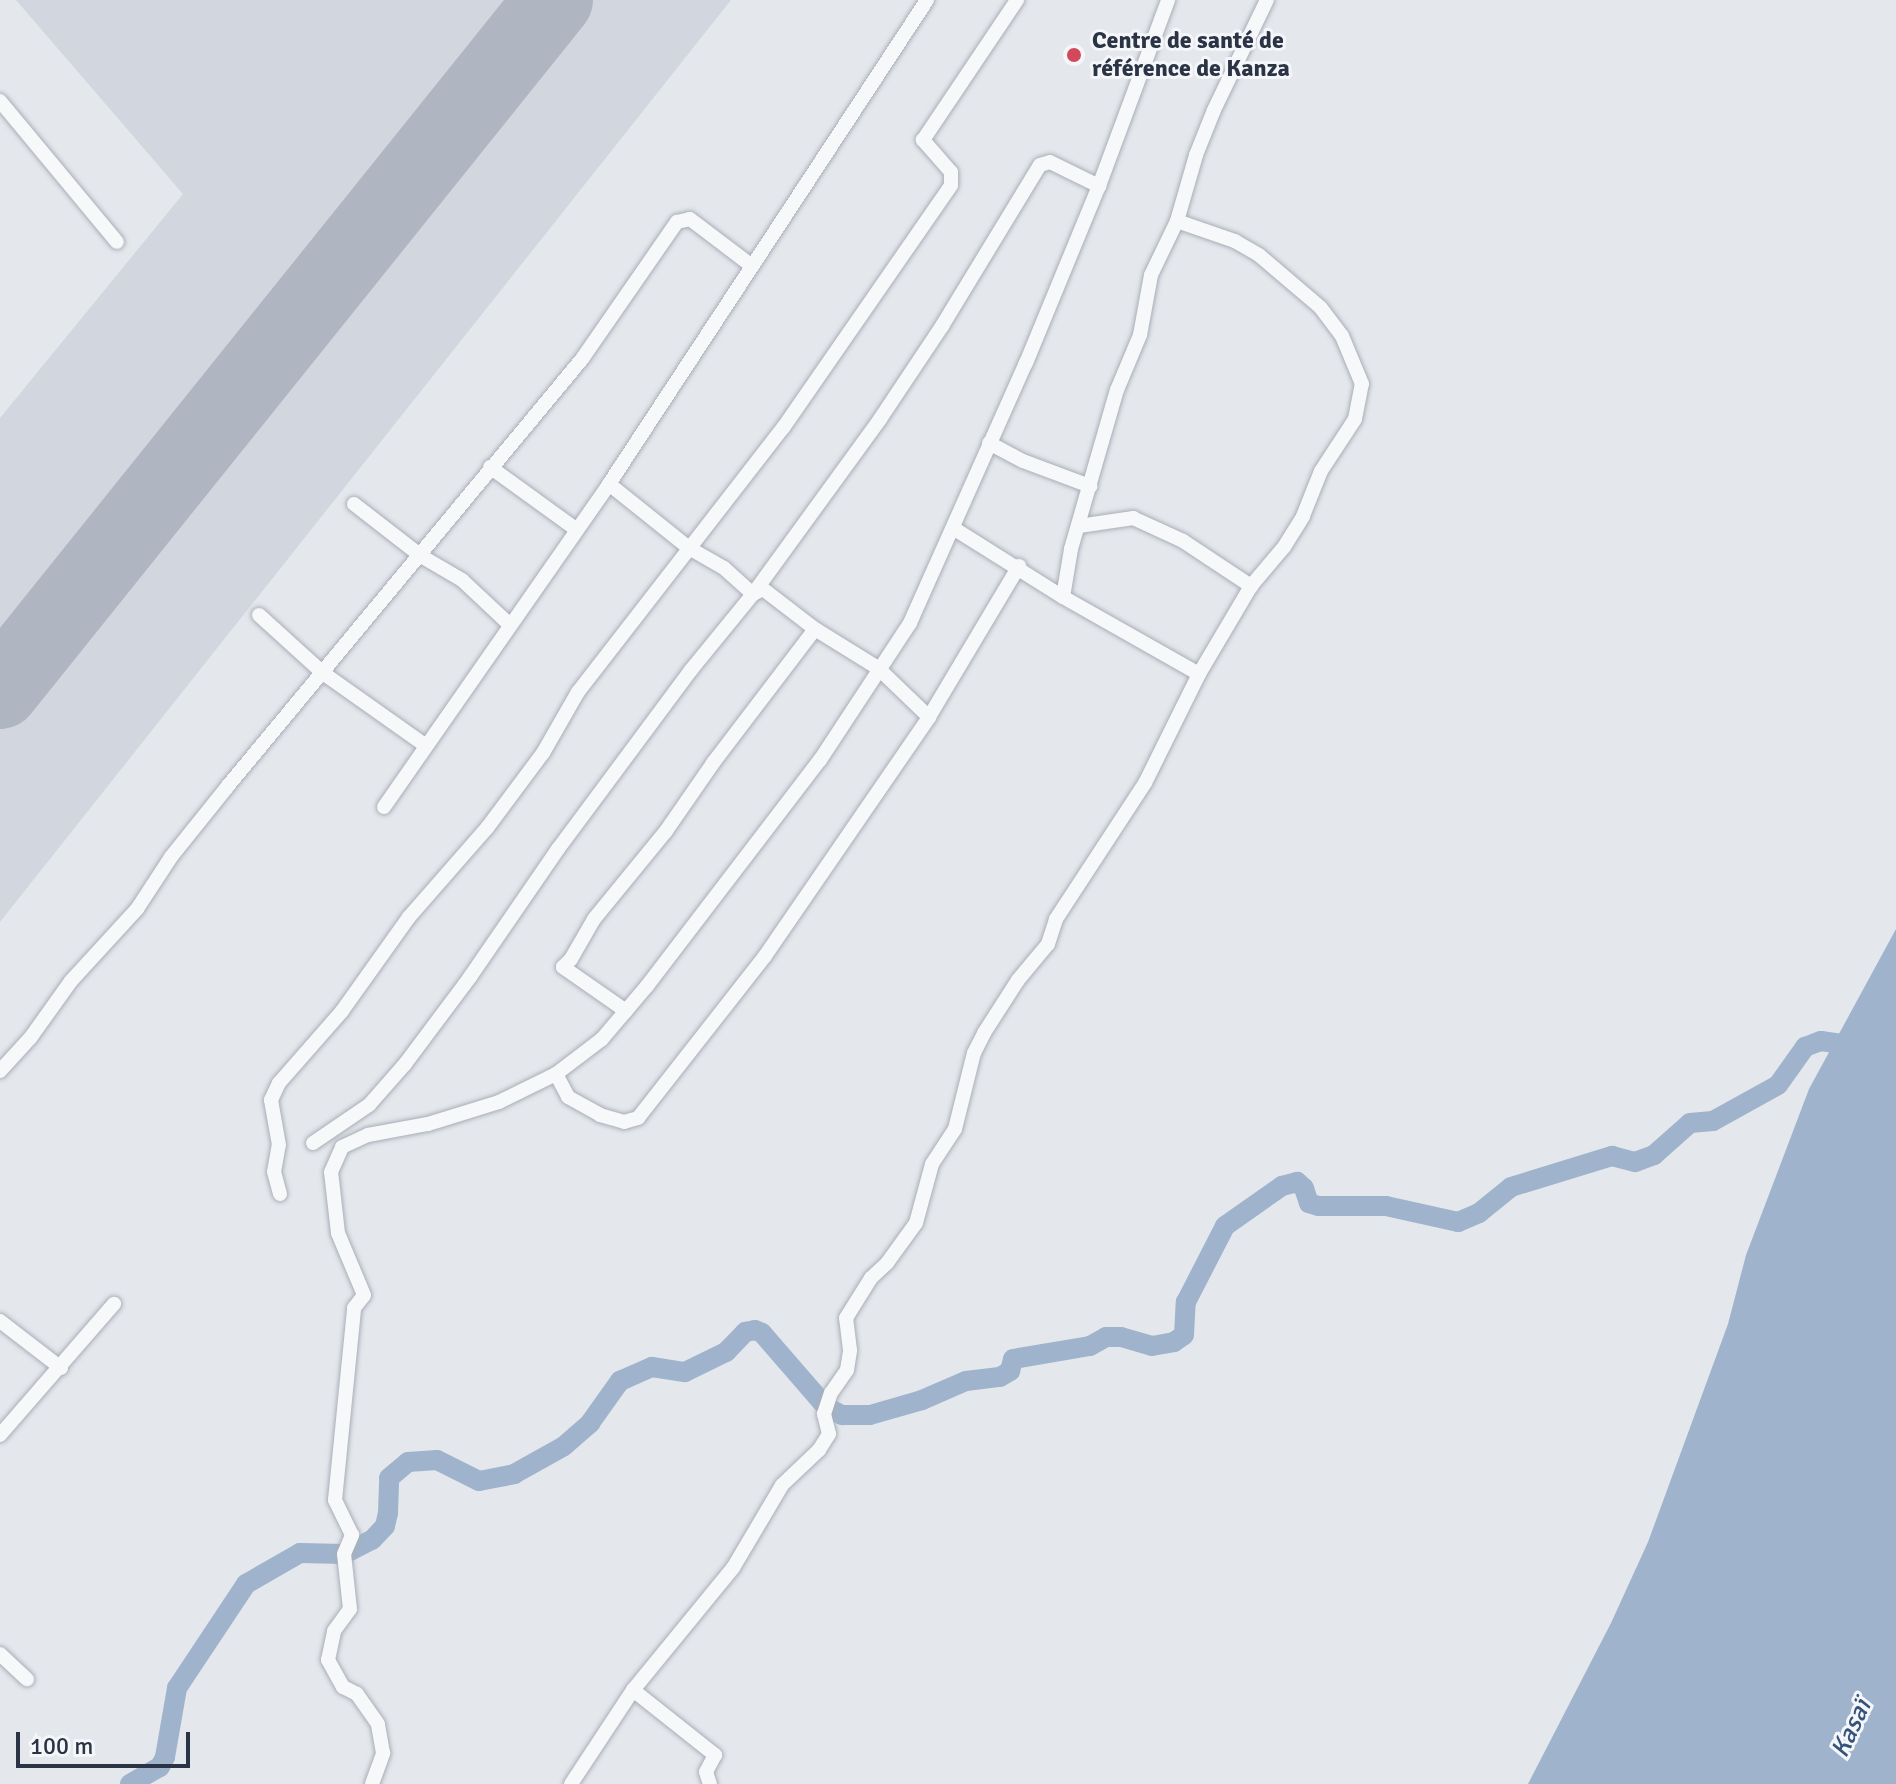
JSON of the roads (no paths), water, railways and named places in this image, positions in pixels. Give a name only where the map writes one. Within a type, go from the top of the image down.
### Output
[{"type":"street","points":[[384,807],[609,484],[927,0]]},
{"type":"street","points":[[280,1194],[274,1172],[279,1145],[271,1100],[279,1083],[342,1011],[409,917],[487,828],[543,753],[578,692],[783,428],[951,185],[951,172],[923,140],[1017,0]]},
{"type":"street","points":[[372,1784],[383,1753],[384,1742],[378,1724],[357,1694],[343,1687],[328,1660],[334,1631],[350,1609],[344,1554],[352,1535],[335,1500],[354,1308],[364,1295],[338,1233],[331,1172],[342,1147],[368,1135],[428,1124],[499,1102],[556,1074],[602,1039],[820,760],[869,690],[878,668],[910,623],[1026,363],[1099,186],[1168,0]]},
{"type":"street","points":[[1063,597],[1079,526],[1117,390],[1140,335],[1151,275],[1177,221],[1201,143],[1267,0]]},
{"type":"street","points":[[0,101],[117,242]]},
{"type":"street","points":[[313,1143],[369,1105],[405,1064],[568,836],[691,670],[753,594],[942,326],[1040,165],[1050,162],[1099,186]]},
{"type":"street","points":[[0,1071],[31,1037],[71,981],[137,909],[171,857],[582,359],[677,222],[690,219],[752,266]]},
{"type":"street","points":[[571,1784],[633,1690],[733,1568],[782,1485],[819,1450],[829,1434],[824,1414],[831,1393],[847,1370],[850,1350],[846,1318],[871,1278],[887,1263],[916,1223],[932,1164],[955,1129],[974,1053],[1018,980],[1048,944],[1056,919],[1145,783],[1199,674],[1251,586],[1274,563],[1303,516],[1321,471],[1355,419],[1362,384],[1342,336],[1320,307],[1290,280],[1235,241],[1177,221]]},
{"type":"street","points":[[989,443],[1023,461],[1090,486]]},
{"type":"street","points":[[490,467],[577,530]]},
{"type":"street","points":[[609,484],[689,548],[724,568],[753,594]]},
{"type":"street","points":[[354,504],[421,556],[462,580],[510,625]]},
{"type":"street","points":[[1079,526],[1133,518],[1183,541],[1251,586]]},
{"type":"street","points":[[953,528],[1019,566],[1063,597],[1199,674]]},
{"type":"street","points":[[556,1074],[568,1097],[600,1115],[624,1122],[638,1118],[731,1004],[929,717],[1019,566]]},
{"type":"street","points":[[753,594],[763,589],[815,629],[878,668],[929,717]]},
{"type":"street","points":[[259,615],[323,673],[426,746]]},
{"type":"street","points":[[626,1011],[563,967],[594,919],[666,831],[713,763],[815,629]]},
{"type":"street","points":[[0,1435],[114,1304]]},
{"type":"street","points":[[0,1321],[61,1368]]},
{"type":"street","points":[[0,1654],[27,1679]]},
{"type":"street","points":[[633,1690],[715,1755],[706,1772],[710,1784]]},
{"type":"water","name":"Kasaï","points":[[1896,929],[1896,1784],[1528,1784],[1611,1623],[1648,1542],[1728,1324],[1746,1255],[1809,1089]]},
{"type":"waterway","points":[[130,1784],[160,1767],[165,1757],[177,1688],[246,1584],[300,1553],[344,1554],[372,1540],[385,1526],[389,1478],[408,1462],[437,1460],[479,1481],[514,1474],[564,1446],[590,1423],[620,1381],[652,1367],[685,1372],[726,1352],[745,1332],[755,1330],[762,1333],[826,1407],[842,1415],[870,1415],[922,1400],[966,1381],[1000,1377],[1010,1371],[1013,1359],[1090,1346],[1106,1337],[1121,1337],[1152,1346],[1174,1342],[1184,1335],[1186,1302],[1225,1226],[1282,1186],[1297,1182],[1304,1188],[1309,1203],[1318,1206],[1386,1206],[1458,1222],[1479,1213],[1511,1187],[1612,1156],[1635,1162],[1654,1155],[1690,1123],[1713,1121],[1778,1085],[1805,1047],[1821,1041],[1896,1052]]},
{"type":"place","name":"Centre de santé de référence de Kanza","points":[[1074,55]]}]
